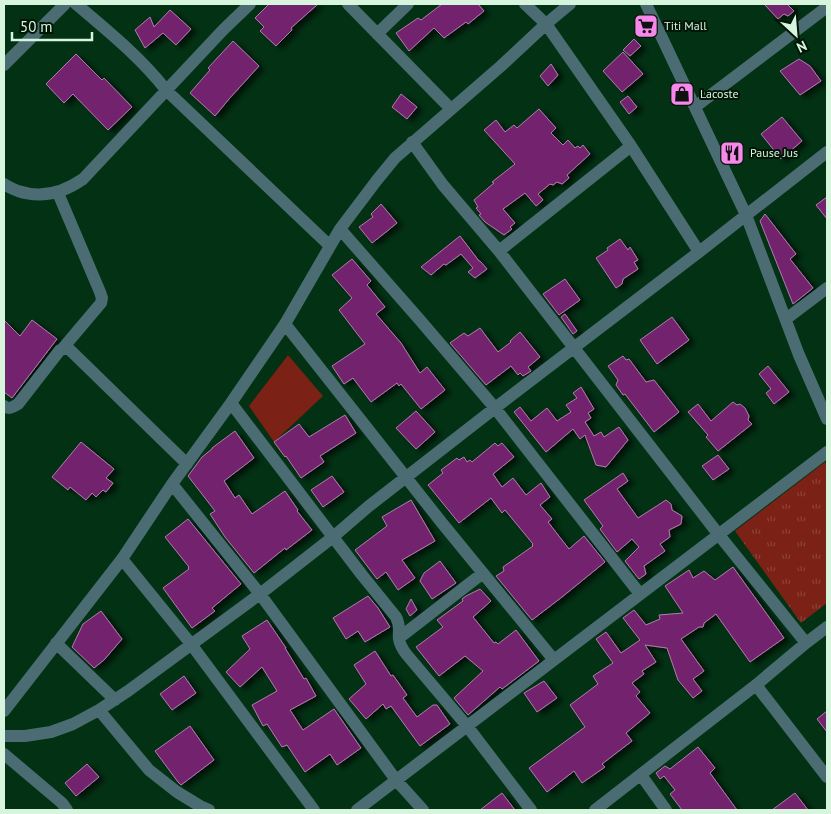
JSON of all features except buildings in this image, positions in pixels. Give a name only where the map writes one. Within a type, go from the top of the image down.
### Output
[{"type":"street","points":[[4,64],[65,4]]},
{"type":"street","points":[[76,4],[156,77],[166,90],[330,246]]},
{"type":"street","points":[[4,184],[26,194],[41,195],[58,193],[83,179],[250,4]]},
{"type":"street","points":[[348,4],[452,109]]},
{"type":"street","points":[[377,34],[408,4]]},
{"type":"street","points":[[525,4],[546,24],[631,146],[699,252]]},
{"type":"street","points":[[4,710],[122,559],[172,484],[285,324],[340,229],[394,158],[502,66],[570,4]]},
{"type":"street","points":[[646,4],[746,215],[799,355],[827,419]]},
{"type":"street","points":[[695,107],[827,7]]},
{"type":"street","points":[[412,142],[443,185],[499,251],[806,643]]},
{"type":"street","points":[[499,251],[631,146]]},
{"type":"street","points":[[4,736],[25,736],[51,732],[73,724],[128,691],[260,594],[406,477],[827,152]]},
{"type":"street","points":[[4,406],[11,408],[18,404],[60,350],[64,348],[101,303],[100,292],[58,193]]},
{"type":"street","points":[[340,229],[495,408],[640,594]]},
{"type":"street","points":[[786,319],[827,288]]},
{"type":"street","points":[[285,324],[554,660]]},
{"type":"street","points":[[64,348],[68,348],[187,464]]},
{"type":"street","points":[[231,403],[396,618],[399,624],[399,638],[402,648],[407,655],[467,726],[531,810]]},
{"type":"street","points":[[357,810],[827,452]]},
{"type":"street","points":[[172,484],[260,594],[396,780],[423,810]]},
{"type":"street","points":[[122,559],[191,644],[314,810]]},
{"type":"street","points":[[399,638],[483,573]]},
{"type":"street","points":[[595,810],[756,685],[827,627]]},
{"type":"street","points":[[56,643],[115,700]]},
{"type":"street","points":[[756,685],[827,777]]},
{"type":"street","points":[[99,710],[149,770],[177,792],[209,810]]},
{"type":"street","points":[[4,754],[62,803],[67,810]]},
{"type":"street","points":[[641,775],[666,810]]},
{"type":"green space","points":[[288,355],[323,396],[274,442],[249,406]]},
{"type":"green space","points":[[825,462],[827,466],[827,603],[801,623],[735,531]]},
{"type":"place","name":"Titi Mall","points":[[646,26]]},
{"type":"place","name":"Lacoste","points":[[682,94]]},
{"type":"place","name":"Pause Jus","points":[[732,153]]}]
